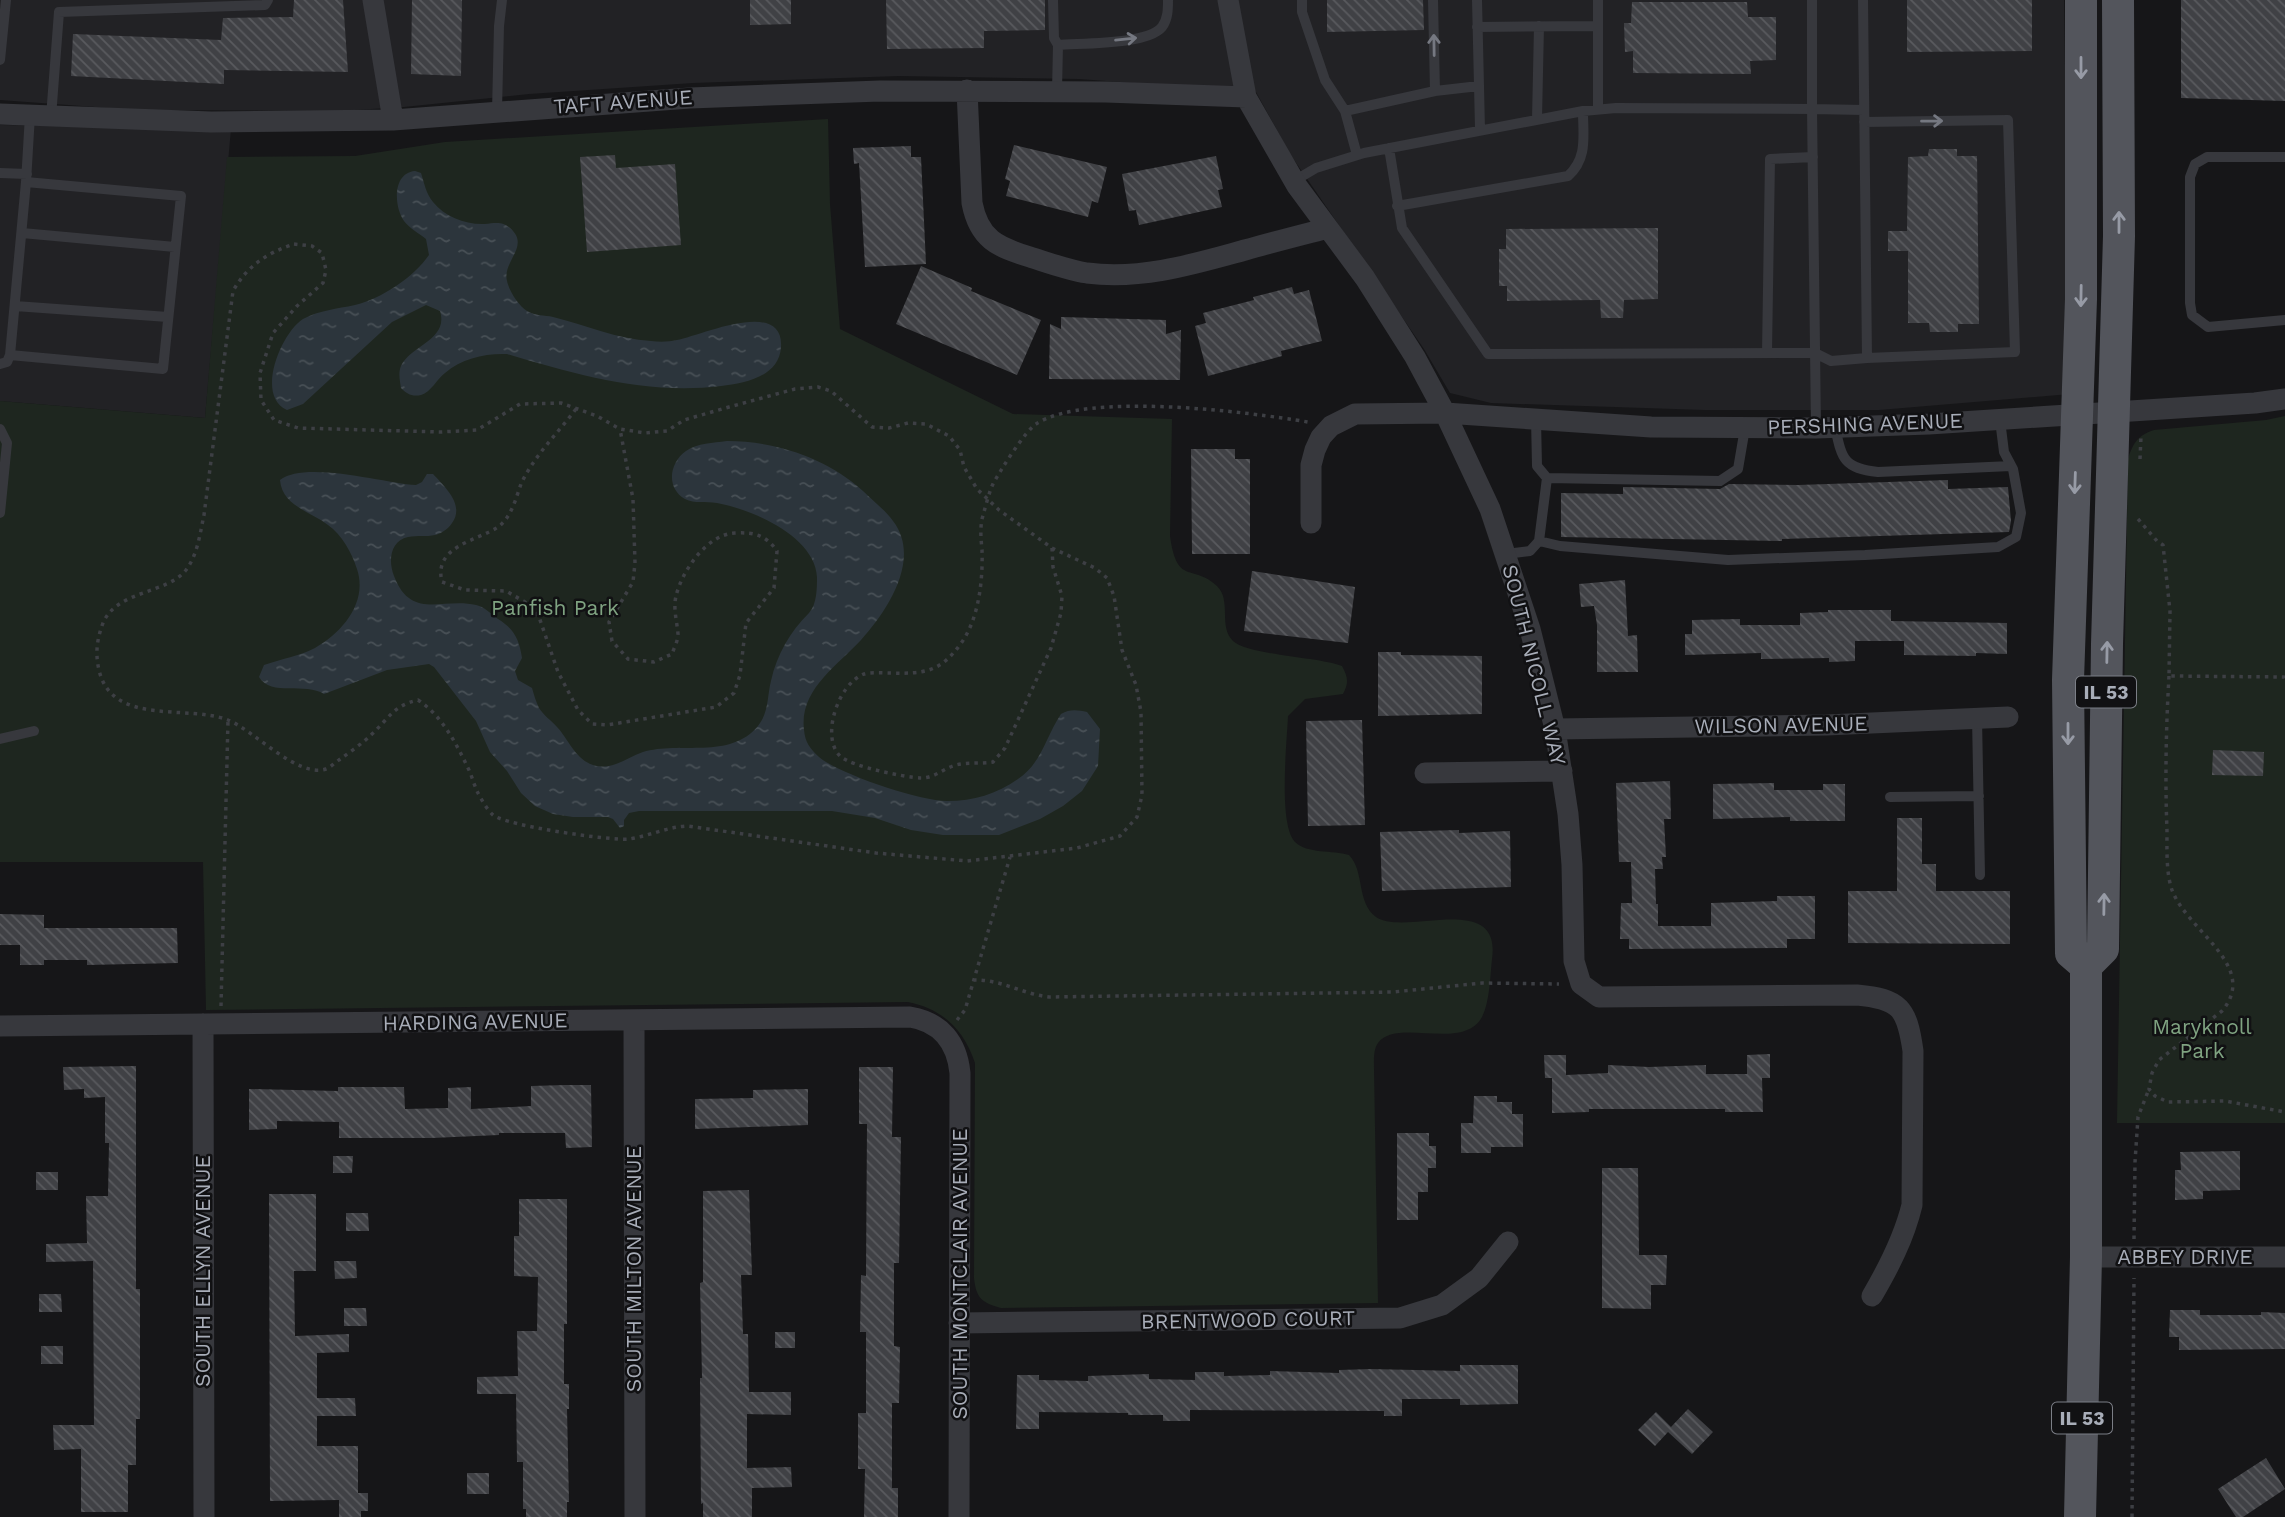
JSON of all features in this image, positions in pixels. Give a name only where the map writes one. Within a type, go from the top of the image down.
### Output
[{"type":"main road","name":"IL 53","points":[[2081,0],[2081,286],[2068,680],[2068,864],[2071,953],[2086,965]]},
{"type":"main road","name":"IL 53","points":[[2080,1517],[2086,1256],[2086,965],[2103,949],[2107,644],[2127,412],[2119,236],[2118,0]]},
{"type":"street","points":[[373,0],[393,120]]},
{"type":"street","name":"SOUTH NICOLL WAY","points":[[1228,0],[1246,97],[1294,181],[1397,326],[1446,413],[1490,509],[1530,629],[1555,729],[1572,865],[1574,961],[1581,984]]},
{"type":"street","name":"TAFT AVENUE","points":[[0,114],[211,122],[393,120],[769,94],[967,90],[1246,97]]},
{"type":"street","points":[[967,90],[975,220],[983,233],[1013,252],[1090,273],[1144,274],[1172,270],[1328,228]]},
{"type":"street","name":"PERSHING AVENUE","points":[[1331,426],[1355,414],[1446,413],[1651,427],[1826,427],[2000,420],[2285,399]]},
{"type":"street","points":[[1311,523],[1311,465],[1314,450],[1331,426]]},
{"type":"street","name":"WILSON AVENUE","points":[[1555,729],[1812,725],[2008,717]]},
{"type":"street","points":[[1425,773],[1562,771]]},
{"type":"street","points":[[1581,984],[1599,997],[1857,995],[1882,998],[1901,1009],[1910,1027],[1913,1051],[1912,1205],[1892,1261],[1872,1296]]},
{"type":"street","name":"HARDING AVENUE","points":[[0,1026],[910,1017],[925,1020],[938,1027],[945,1035]]},
{"type":"street","name":"SOUTH MILTON AVENUE","points":[[634,1020],[635,1517]]},
{"type":"street","name":"SOUTH ELLYN AVENUE","points":[[203,1024],[204,1517]]},
{"type":"street","name":"SOUTH MONTCLAIR AVENUE","points":[[945,1035],[954,1046],[960,1073],[959,1517]]},
{"type":"street","name":"BRENTWOOD COURT","points":[[959,1323],[1400,1318],[1442,1306],[1479,1278],[1508,1242]]},
{"type":"street","name":"ABBEY DRIVE","points":[[2086,1256],[2285,1256]]},
{"type":"lane","points":[[0,60],[6,0]]},
{"type":"lane","points":[[0,364],[7,362],[10,355],[26,178],[41,116],[59,12],[265,5],[268,0]]},
{"type":"lane","points":[[497,111],[502,0]]},
{"type":"lane","points":[[1053,0],[1054,38],[1058,45],[1057,91]]},
{"type":"lane","points":[[1058,45],[1133,39],[1160,30],[1167,20],[1168,0]]},
{"type":"lane","points":[[1302,0],[1302,12],[1325,80],[1345,111],[1357,155]]},
{"type":"lane","points":[[1433,0],[1435,91]]},
{"type":"lane","points":[[1478,0],[1480,130]]},
{"type":"lane","points":[[1598,0],[1598,110]]},
{"type":"lane","points":[[1812,0],[1815,353],[1826,427],[1842,458],[1856,470],[1878,472],[2011,466]]},
{"type":"lane","points":[[1863,0],[1867,358]]},
{"type":"lane","points":[[1537,119],[1539,26]]},
{"type":"lane","points":[[1478,27],[1598,26]]},
{"type":"lane","points":[[1345,111],[1435,91],[1479,86]]},
{"type":"lane","points":[[1294,181],[1316,169],[1357,155],[1583,111],[1864,110]]},
{"type":"lane","points":[[1397,206],[1568,176],[1583,157],[1583,111]]},
{"type":"lane","points":[[1389,148],[1402,228],[1488,354],[1815,353],[1831,361],[2015,352],[2008,120],[1864,122]]},
{"type":"lane","points":[[1767,353],[1770,159],[1813,157]]},
{"type":"lane","points":[[2285,157],[2207,157],[2195,164],[2190,177],[2190,303],[2192,315],[2208,327],[2285,320]]},
{"type":"lane","points":[[0,173],[181,197],[163,369],[10,355]]},
{"type":"lane","points":[[22,233],[175,247]]},
{"type":"lane","points":[[15,306],[168,317]]},
{"type":"lane","points":[[1506,554],[1530,551],[1539,541],[1547,478],[1537,466],[1536,419]]},
{"type":"lane","points":[[1539,541],[1560,547],[1728,560],[1998,547],[2016,537],[2021,513],[2011,466],[2004,452],[2000,420]]},
{"type":"lane","points":[[1547,478],[1720,481],[1738,469],[1745,428]]},
{"type":"lane","points":[[0,429],[7,443],[0,513]]},
{"type":"lane","points":[[1977,718],[1980,875]]},
{"type":"lane","points":[[0,739],[34,731]]},
{"type":"lane","points":[[1890,797],[1979,796]]},
{"type":"path","points":[[294,244],[312,246],[322,253],[326,270],[323,283],[297,306],[273,333],[260,373],[261,400],[274,420],[298,428],[440,432],[477,430],[520,404],[561,403],[620,429],[645,433],[667,430],[684,421],[729,407],[795,390],[818,387],[831,391],[872,427],[926,424],[949,436],[960,450],[964,467],[976,489],[1052,548],[1095,568],[1107,578],[1114,596],[1122,650],[1136,685],[1141,712],[1142,795],[1137,817],[1120,836],[1076,848],[967,861],[889,854],[687,826],[670,827],[628,839],[548,830],[511,823],[493,815],[478,793],[447,729],[432,709],[418,700],[404,704],[389,714],[373,733],[326,769],[303,768],[228,720],[139,709],[117,699],[102,681],[97,662],[97,641],[104,619],[122,603],[145,590],[167,583],[186,571],[197,550],[204,515],[233,291],[243,274],[260,259],[294,244]]},
{"type":"path","points":[[1052,548],[1053,567],[1062,596],[1061,613],[1051,648],[1006,748],[993,762],[956,765],[923,778],[860,766],[839,755],[831,734],[833,713],[846,689],[863,674],[920,674],[941,666],[962,641],[977,612],[982,552],[979,534],[991,486],[1035,425],[1068,410],[1126,406],[1212,410],[1331,426]]},
{"type":"path","points":[[576,409],[535,458],[513,507],[499,526],[466,540],[447,556],[440,572],[442,582],[464,590],[506,591],[525,602],[539,617],[558,672],[578,710],[592,724],[607,725],[716,707],[734,693],[740,675],[746,623],[774,587],[777,551],[769,539],[750,532],[729,533],[704,548],[685,573],[675,598],[679,637],[672,654],[654,662],[628,659],[612,641],[609,622],[633,582],[635,563],[633,499],[620,429]]},
{"type":"path","points":[[2127,412],[2141,454],[2138,463]]},
{"type":"path","points":[[2132,1517],[2134,1162],[2138,1117],[2159,1059],[2222,1011],[2230,1001],[2234,988],[2232,972],[2225,959],[2184,913],[2172,888],[2167,847],[2165,772],[2170,611],[2163,545],[2139,522],[2136,511]]},
{"type":"path","points":[[2169,676],[2284,677],[2285,682]]},
{"type":"path","points":[[228,720],[221,1009],[228,1024]]},
{"type":"path","points":[[945,1035],[965,1010],[1010,857]]},
{"type":"path","points":[[973,980],[1001,982],[1022,992],[1049,996],[1393,992],[1482,983],[1581,984]]},
{"type":"path","points":[[2149,1089],[2155,1096],[2168,1102],[2225,1101],[2285,1112]]},
{"type":"shaded area","points":[[0,0],[2064,0],[2070,394],[1879,410],[1705,410],[1491,403],[1450,393],[1424,349],[1290,154],[1256,92],[1079,79],[899,76],[693,83],[339,111],[136,110],[0,100]]},
{"type":"shaded area","points":[[0,125],[231,129],[205,418],[0,401]]},
{"type":"green space","name":"Panfish Park","points":[[828,119],[830,204],[840,329],[1013,414],[1172,419],[1170,536],[1177,562],[1187,572],[1208,579],[1217,586],[1224,599],[1226,628],[1233,641],[1253,650],[1342,666],[1347,677],[1343,694],[1305,699],[1288,716],[1285,801],[1290,832],[1295,842],[1313,850],[1349,855],[1357,869],[1366,903],[1376,917],[1389,922],[1467,921],[1482,926],[1491,938],[1492,959],[1487,1004],[1482,1017],[1473,1027],[1446,1034],[1400,1033],[1387,1036],[1375,1049],[1378,1303],[1001,1308],[985,1302],[978,1295],[974,1278],[975,1063],[965,1041],[951,1023],[920,1005],[908,1002],[206,1010],[203,862],[0,862],[0,401],[205,418],[227,157],[355,156],[445,142]]},
{"type":"green space","name":"Maryknoll Park","points":[[2285,416],[2285,1123],[2117,1123],[2128,459],[2137,440],[2154,430]]},
{"type":"water","points":[[408,173],[421,173],[431,199],[444,212],[471,223],[504,224],[516,235],[517,247],[508,267],[507,281],[518,302],[530,313],[626,338],[657,342],[674,341],[739,323],[769,324],[778,332],[781,347],[779,357],[767,372],[740,383],[666,388],[586,376],[507,354],[491,354],[459,364],[418,396],[401,388],[399,374],[406,359],[428,342],[439,329],[440,311],[426,305],[392,322],[303,404],[287,410],[278,403],[273,392],[272,379],[280,350],[295,326],[303,319],[316,314],[365,302],[386,292],[406,279],[429,255],[426,239],[406,224],[398,208],[399,184]]},
{"type":"water","points":[[727,441],[782,448],[833,469],[849,479],[883,509],[901,536],[904,552],[902,568],[890,600],[871,628],[831,669],[807,703],[804,716],[805,734],[808,745],[816,754],[844,771],[901,792],[936,800],[967,800],[993,793],[1026,773],[1038,757],[1061,714],[1080,711],[1087,712],[1100,729],[1098,766],[1082,791],[1040,819],[999,835],[943,835],[911,830],[875,818],[832,811],[639,811],[629,813],[624,820],[624,826],[620,828],[608,817],[553,814],[535,806],[521,793],[507,771],[490,752],[476,721],[429,664],[387,670],[324,694],[308,689],[272,686],[259,677],[264,665],[309,651],[335,634],[351,615],[359,593],[357,569],[342,539],[328,525],[291,502],[282,489],[280,480],[292,474],[326,472],[416,485],[422,482],[427,474],[433,474],[452,497],[455,516],[449,527],[440,533],[408,537],[394,547],[391,564],[401,590],[419,603],[464,603],[479,606],[508,627],[515,635],[521,651],[522,658],[515,671],[518,680],[532,688],[541,711],[581,758],[593,765],[606,766],[657,749],[719,746],[747,736],[758,726],[764,715],[781,653],[790,636],[814,605],[817,577],[814,562],[805,549],[779,527],[731,506],[689,501],[675,489],[672,475],[680,456],[696,446]]},
{"type":"building","points":[[294,0],[343,0],[348,72],[224,70],[224,84],[71,76],[73,34],[221,40],[223,18],[293,17]]},
{"type":"building","points":[[412,0],[462,0],[461,76],[411,74]]},
{"type":"building","points":[[750,0],[791,0],[791,24],[750,25]]},
{"type":"building","points":[[886,0],[1045,0],[1045,30],[984,31],[984,48],[887,49]]},
{"type":"building","points":[[1327,0],[1423,0],[1424,30],[1327,32]]},
{"type":"building","points":[[1907,0],[2032,0],[2032,51],[1907,52]]},
{"type":"building","points":[[2181,0],[2285,0],[2285,101],[2181,98]]},
{"type":"building","points":[[1632,2],[1747,2],[1748,17],[1776,17],[1776,60],[1750,61],[1751,74],[1633,73],[1633,51],[1625,52],[1624,23],[1631,23]]},
{"type":"building","points":[[1014,145],[1107,167],[1098,203],[1092,201],[1088,217],[1006,196],[1010,181],[1005,179]]},
{"type":"building","points":[[911,146],[911,157],[921,157],[926,264],[865,267],[859,163],[854,164],[853,148]]},
{"type":"building","points":[[1929,149],[1957,149],[1957,156],[1977,156],[1979,324],[1958,324],[1958,332],[1930,332],[1929,323],[1908,323],[1908,251],[1888,251],[1888,231],[1907,231],[1908,157],[1928,156]]},
{"type":"building","points":[[615,155],[616,168],[675,164],[681,245],[587,252],[580,157]]},
{"type":"building","points":[[1216,156],[1223,189],[1218,190],[1222,207],[1139,225],[1136,210],[1129,211],[1122,174]]},
{"type":"building","points":[[1658,228],[1658,299],[1624,300],[1623,318],[1601,318],[1600,300],[1507,301],[1507,286],[1499,286],[1499,249],[1506,249],[1506,229]]},
{"type":"building","points":[[921,266],[972,288],[971,291],[1041,320],[1017,375],[896,324]]},
{"type":"building","points":[[1292,287],[1294,294],[1309,290],[1322,341],[1281,351],[1282,356],[1208,376],[1195,326],[1206,323],[1203,313]]},
{"type":"building","points":[[1061,317],[1166,320],[1166,334],[1181,330],[1180,380],[1049,379],[1050,324],[1061,329]]},
{"type":"building","points":[[1191,449],[1235,449],[1235,459],[1250,459],[1250,554],[1192,554]]},
{"type":"building","points":[[1948,480],[1948,489],[2008,487],[2011,521],[2009,532],[1782,541],[1561,537],[1561,493],[1623,494],[1623,487],[1720,489],[1729,484],[1798,485]]},
{"type":"building","points":[[1252,571],[1355,587],[1348,643],[1244,631]]},
{"type":"building","points":[[1625,580],[1628,636],[1637,635],[1638,672],[1597,672],[1597,625],[1594,606],[1581,607],[1579,584]]},
{"type":"building","points":[[1891,610],[1891,621],[2007,623],[2007,654],[1904,655],[1904,641],[1855,641],[1855,661],[1829,662],[1829,658],[1761,659],[1761,653],[1685,655],[1685,634],[1692,634],[1692,620],[1740,619],[1740,625],[1800,625],[1800,613]]},
{"type":"building","points":[[1378,652],[1401,652],[1401,655],[1482,656],[1482,714],[1378,716]]},
{"type":"building","points":[[1362,720],[1365,825],[1308,826],[1306,721]]},
{"type":"building","points":[[2213,750],[2264,752],[2263,776],[2212,775]]},
{"type":"building","points":[[1670,781],[1671,819],[1664,819],[1666,857],[1662,857],[1663,869],[1655,869],[1658,926],[1711,926],[1711,903],[1777,901],[1777,896],[1815,896],[1815,939],[1787,939],[1787,948],[1629,949],[1629,939],[1620,939],[1621,903],[1632,903],[1631,862],[1619,862],[1616,783]]},
{"type":"building","points":[[1774,783],[1774,790],[1823,790],[1823,784],[1845,784],[1845,821],[1790,821],[1790,817],[1713,819],[1713,784]]},
{"type":"building","points":[[1897,818],[1922,818],[1922,864],[1936,864],[1936,891],[2010,891],[2010,944],[1848,943],[1848,891],[1897,891]]},
{"type":"building","points":[[1459,830],[1459,833],[1510,831],[1511,887],[1382,891],[1380,832]]},
{"type":"building","points":[[0,914],[44,915],[44,928],[177,928],[178,963],[87,965],[87,960],[44,960],[44,965],[20,965],[20,945],[0,945]]},
{"type":"building","points":[[1770,1054],[1770,1078],[1762,1078],[1763,1112],[1725,1112],[1725,1109],[1589,1109],[1589,1112],[1552,1113],[1552,1078],[1545,1078],[1544,1055],[1566,1055],[1566,1075],[1608,1073],[1608,1065],[1706,1065],[1706,1074],[1747,1074],[1747,1055]]},
{"type":"building","points":[[136,1066],[136,1289],[140,1289],[140,1419],[136,1419],[136,1465],[128,1465],[128,1512],[81,1512],[81,1449],[54,1450],[53,1425],[94,1425],[93,1261],[46,1262],[46,1244],[87,1243],[86,1196],[108,1196],[109,1143],[105,1143],[105,1097],[84,1098],[84,1089],[64,1090],[63,1067]]},
{"type":"building","points":[[859,1067],[893,1067],[892,1137],[901,1137],[899,1263],[894,1263],[894,1346],[900,1347],[899,1403],[892,1403],[892,1488],[898,1488],[898,1517],[864,1517],[865,1469],[858,1469],[858,1413],[866,1413],[866,1332],[860,1332],[861,1275],[866,1276],[867,1124],[859,1124]]},
{"type":"building","points":[[591,1085],[592,1147],[566,1148],[565,1133],[339,1138],[339,1122],[277,1121],[277,1129],[249,1130],[249,1089],[338,1091],[338,1087],[404,1087],[405,1109],[448,1108],[448,1088],[471,1087],[471,1109],[531,1106],[531,1086]]},
{"type":"building","points":[[808,1089],[808,1125],[695,1129],[695,1099],[753,1098],[753,1090]]},
{"type":"building","points":[[1474,1096],[1497,1096],[1497,1102],[1512,1102],[1512,1114],[1523,1114],[1523,1147],[1491,1147],[1491,1153],[1461,1153],[1461,1123],[1473,1123]]},
{"type":"building","points":[[1397,1133],[1429,1133],[1429,1146],[1436,1146],[1436,1168],[1428,1168],[1428,1192],[1418,1192],[1418,1220],[1397,1220]]},
{"type":"building","points":[[2240,1151],[2240,1190],[2203,1191],[2203,1199],[2175,1200],[2175,1170],[2181,1170],[2180,1152]]},
{"type":"building","points":[[333,1156],[353,1156],[352,1173],[333,1173]]},
{"type":"building","points":[[1602,1168],[1638,1168],[1639,1255],[1667,1255],[1666,1285],[1651,1285],[1651,1309],[1602,1308]]},
{"type":"building","points":[[36,1172],[58,1172],[58,1190],[36,1190]]},
{"type":"building","points":[[749,1190],[752,1275],[741,1275],[743,1334],[748,1334],[749,1392],[791,1392],[791,1415],[747,1414],[747,1468],[791,1467],[792,1487],[752,1488],[752,1517],[703,1517],[700,1283],[703,1282],[703,1191]]},
{"type":"building","points":[[269,1194],[316,1194],[316,1271],[294,1271],[295,1336],[349,1334],[349,1352],[317,1353],[317,1398],[355,1398],[356,1416],[317,1416],[317,1446],[358,1446],[358,1493],[368,1493],[368,1511],[361,1511],[361,1517],[339,1517],[339,1500],[270,1501]]},
{"type":"building","points":[[519,1199],[567,1199],[564,1384],[569,1384],[567,1517],[526,1517],[526,1509],[523,1509],[523,1462],[517,1462],[516,1394],[477,1394],[477,1377],[518,1376],[517,1331],[537,1331],[538,1277],[514,1276],[514,1236],[519,1236]]},
{"type":"building","points":[[346,1213],[368,1213],[369,1231],[346,1231]]},
{"type":"building","points":[[334,1261],[356,1261],[357,1278],[335,1279]]},
{"type":"building","points":[[39,1294],[61,1294],[62,1312],[39,1312]]},
{"type":"building","points":[[344,1308],[366,1308],[367,1326],[344,1326]]},
{"type":"building","points":[[2170,1310],[2200,1310],[2200,1315],[2285,1313],[2285,1349],[2179,1350],[2179,1337],[2169,1337]]},
{"type":"building","points":[[775,1332],[795,1332],[795,1348],[775,1348]]},
{"type":"building","points":[[41,1346],[63,1346],[63,1364],[41,1364]]},
{"type":"building","points":[[1460,1365],[1518,1365],[1518,1404],[1460,1405],[1460,1399],[1402,1399],[1402,1416],[1384,1416],[1384,1411],[1190,1410],[1190,1421],[1163,1421],[1163,1415],[1039,1412],[1039,1429],[1016,1429],[1017,1375],[1039,1375],[1039,1380],[1088,1381],[1088,1376],[1149,1374],[1149,1379],[1195,1380],[1195,1372],[1224,1372],[1224,1376],[1270,1375],[1270,1371],[1460,1371]]},
{"type":"building","points":[[1688,1409],[1713,1432],[1692,1454],[1668,1432],[1655,1446],[1638,1430],[1656,1412],[1671,1427]]},
{"type":"building","points":[[2266,1458],[2285,1489],[2243,1517],[2236,1517],[2218,1489]]},
{"type":"building","points":[[467,1473],[489,1473],[489,1494],[467,1494]]}]
